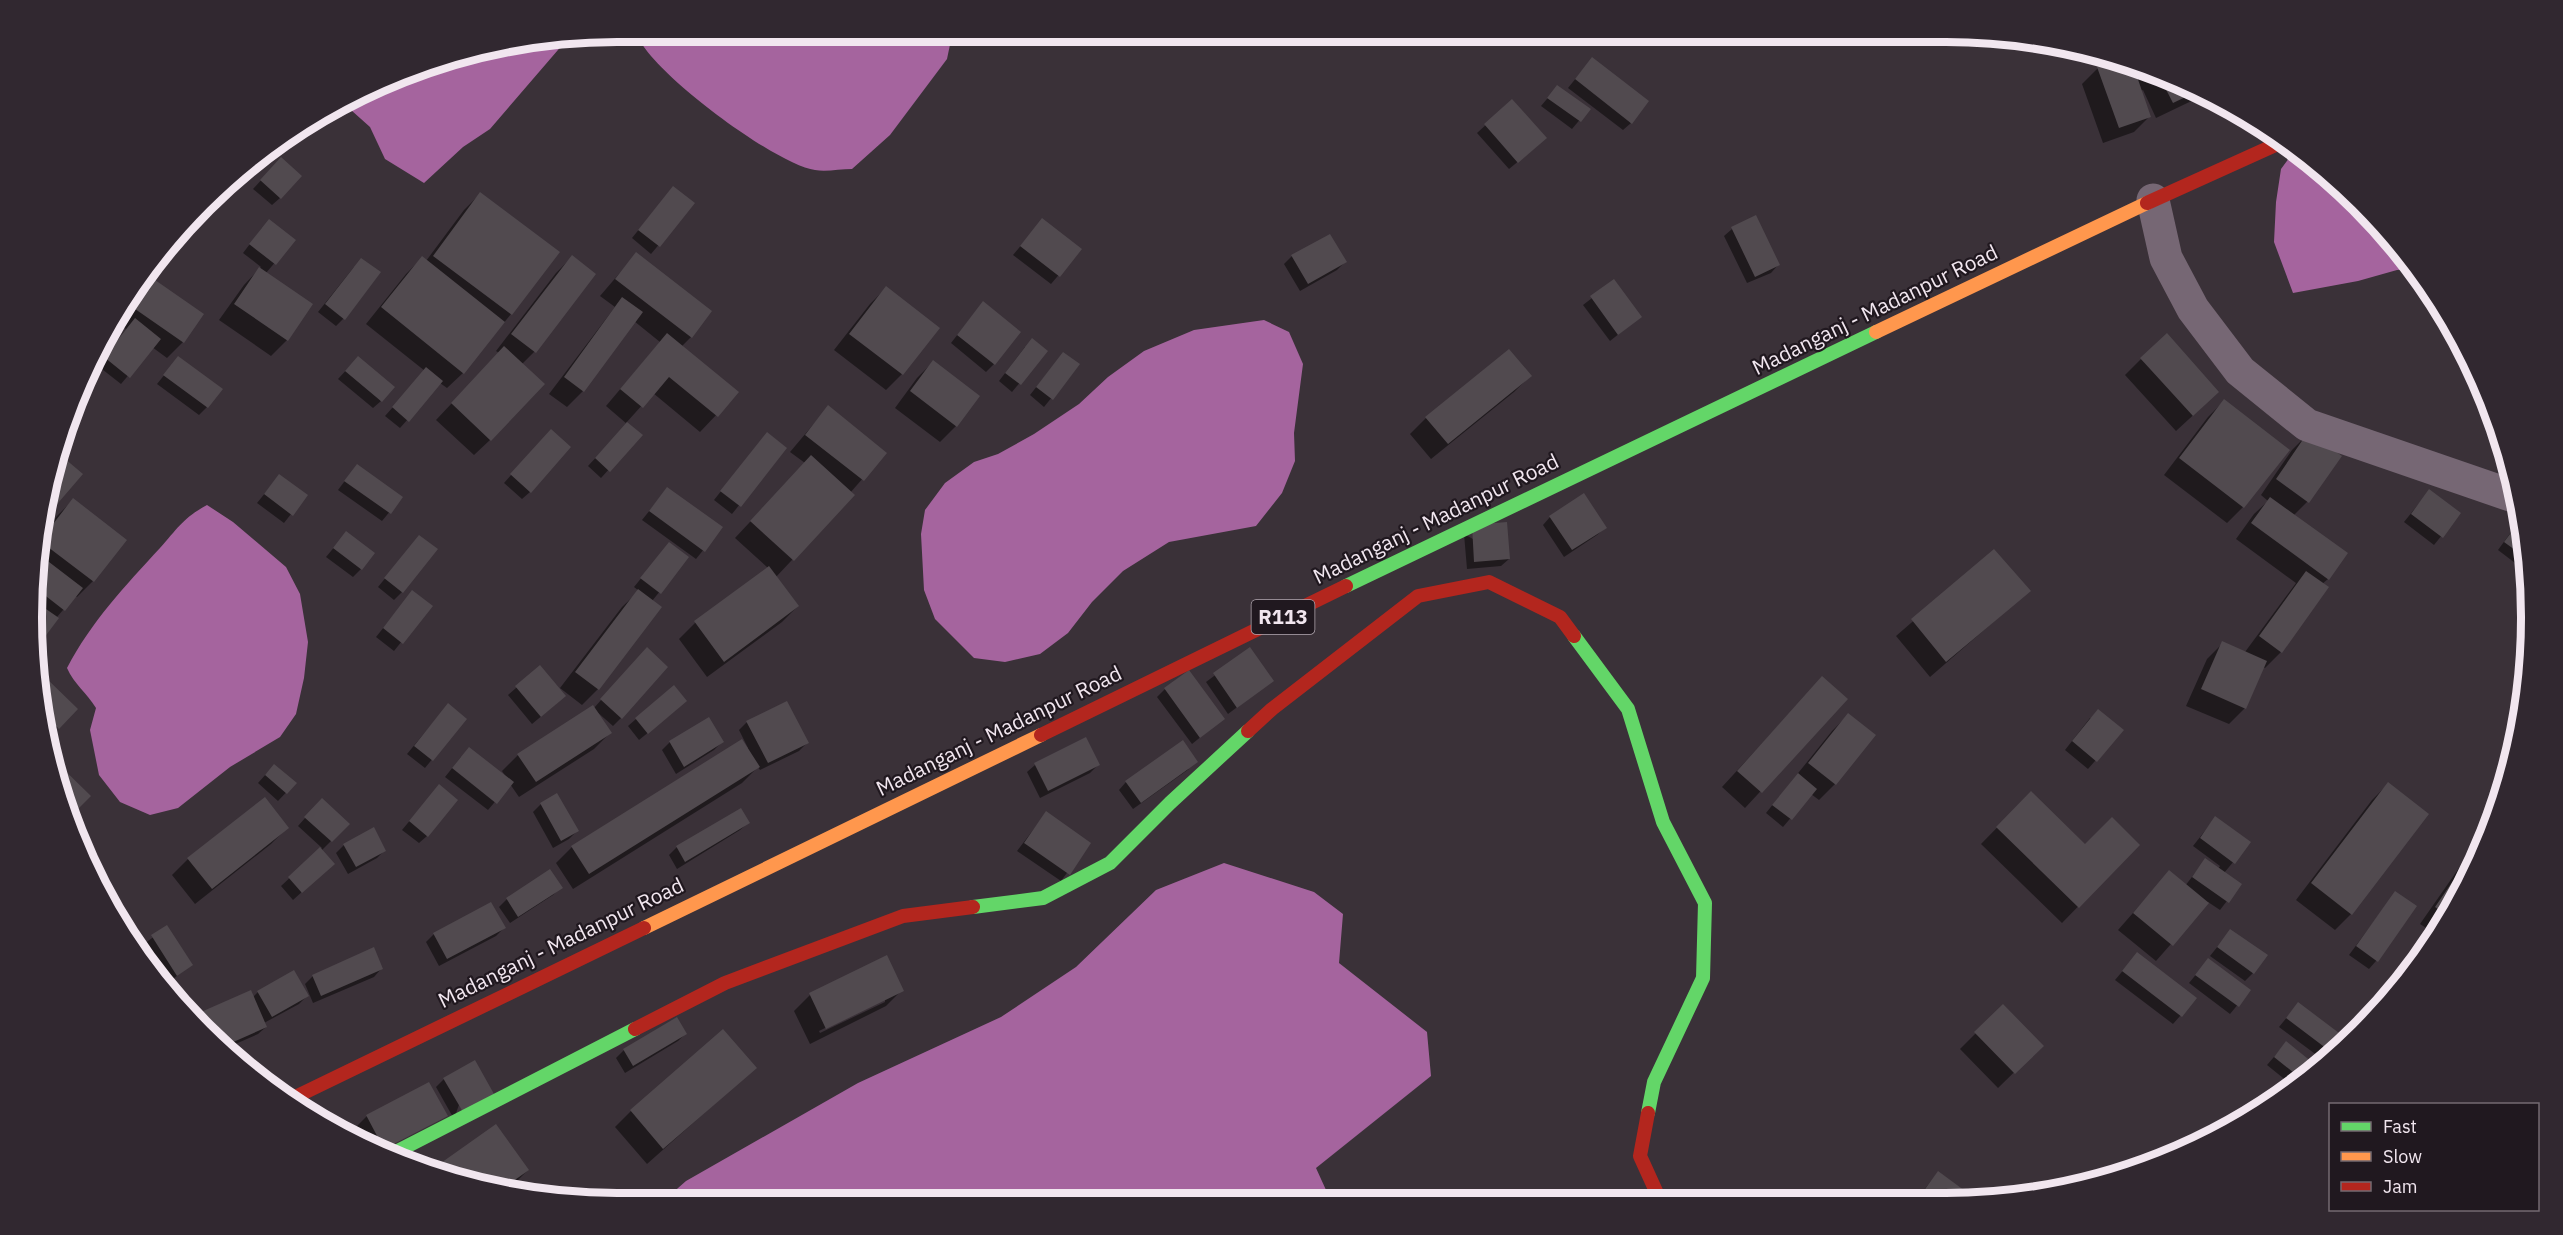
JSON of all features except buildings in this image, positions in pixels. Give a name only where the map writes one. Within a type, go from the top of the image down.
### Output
[{"type":"main road","name":"Madanganj - Madanpur Road","points":[[298,1096],[1474,524],[2153,200],[2274,145]]},
{"type":"main road","points":[[400,1150],[725,983],[903,916],[1043,898],[1110,863],[1170,803],[1272,709],[1418,596],[1489,582],[1560,617],[1628,709],[1663,822],[1705,903],[1703,978],[1654,1082],[1640,1156],[1657,1193]]},
{"type":"street","points":[[2153,200],[2166,258],[2193,309],[2240,372],[2307,425],[2507,494]]},
{"type":"shaded area","points":[[642,42],[951,42],[947,59],[890,135],[852,169],[824,171],[796,164],[744,134],[686,90],[662,68]]},
{"type":"shaded area","points":[[562,45],[490,129],[463,147],[424,183],[385,159],[370,127],[349,108],[397,86],[469,62],[505,53]]},
{"type":"shaded area","points":[[2290,157],[2296,161],[2352,211],[2404,270],[2293,293],[2274,242],[2276,202],[2281,169]]},
{"type":"shaded area","points":[[1264,320],[1289,332],[1303,364],[1294,433],[1295,461],[1282,493],[1256,526],[1169,542],[1123,571],[1092,602],[1068,633],[1040,654],[1005,662],[974,658],[935,619],[924,590],[921,534],[925,510],[945,483],[974,462],[998,454],[1034,434],[1079,404],[1108,377],[1144,351],[1194,330]]},
{"type":"shaded area","points":[[207,505],[233,522],[286,567],[300,594],[308,642],[304,678],[296,714],[280,737],[230,767],[178,808],[150,815],[120,802],[99,775],[90,730],[96,708],[67,668],[87,635],[122,591],[181,524]]},
{"type":"shaded area","points":[[1224,863],[1314,892],[1343,914],[1339,963],[1427,1032],[1431,1076],[1316,1168],[1327,1193],[672,1193],[686,1181],[858,1083],[1001,1017],[1076,967],[1156,890]]},
{"type":"traffic: fast","points":[[1346,586],[1876,332]]},
{"type":"traffic: fast","points":[[1574,636],[1628,709],[1663,822],[1705,903],[1703,978],[1654,1082],[1648,1113]]},
{"type":"traffic: fast","points":[[973,907],[1043,898],[1110,863],[1170,803],[1248,731]]},
{"type":"traffic: fast","points":[[400,1150],[635,1029]]},
{"type":"traffic: slow","points":[[1876,332],[2147,203]]},
{"type":"traffic: slow","points":[[644,928],[1041,735]]},
{"type":"traffic: jam","points":[[2147,203],[2274,145]]},
{"type":"traffic: jam","points":[[1248,731],[1272,709],[1418,596],[1489,582],[1560,617],[1574,636]]},
{"type":"traffic: jam","points":[[1041,735],[1346,586]]},
{"type":"traffic: jam","points":[[635,1029],[725,983],[903,916],[973,907]]},
{"type":"traffic: jam","points":[[298,1096],[644,928]]},
{"type":"traffic: jam","points":[[1648,1113],[1640,1156],[1657,1193]]}]
